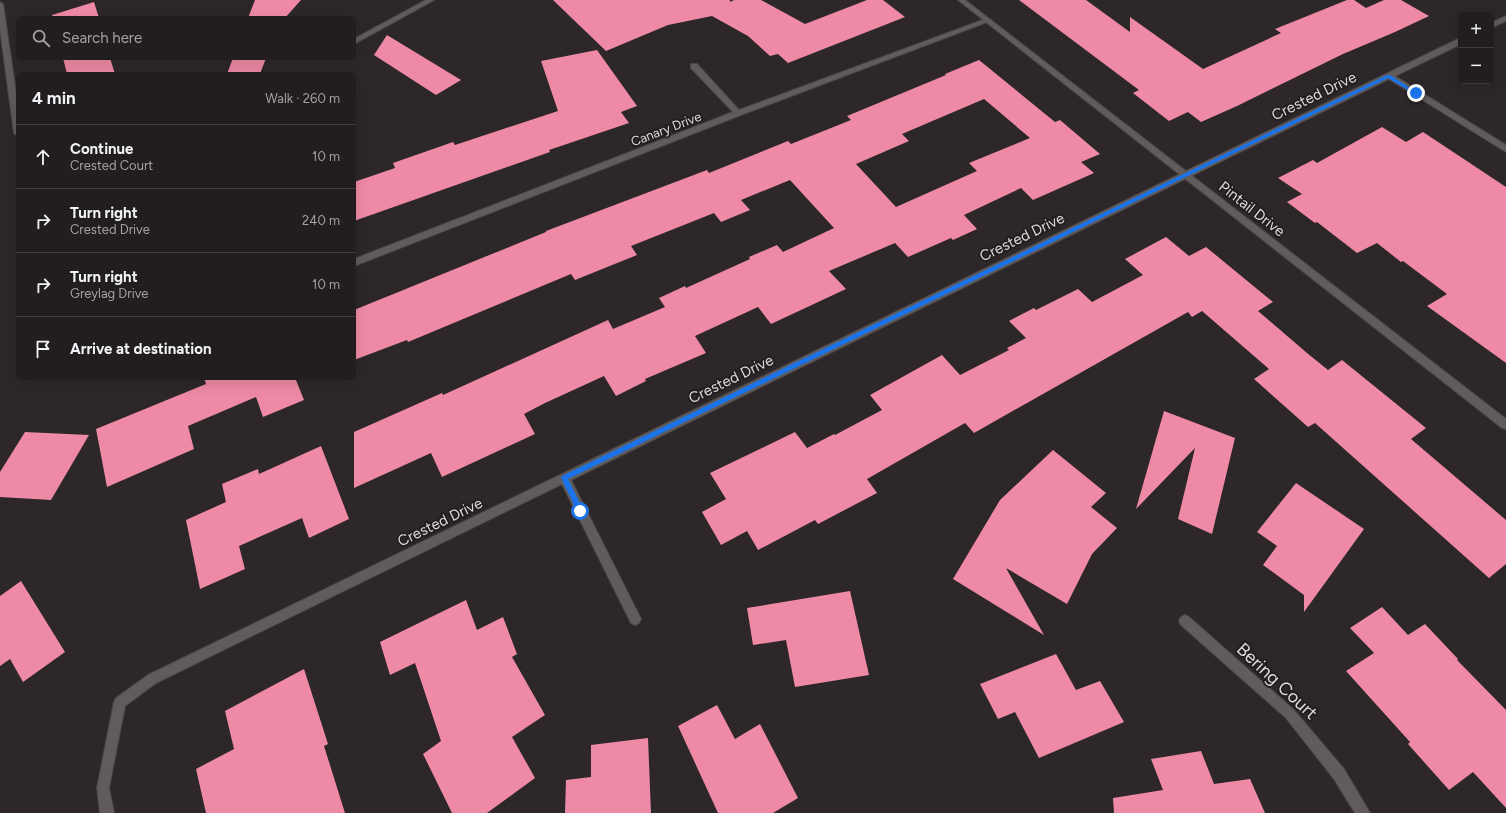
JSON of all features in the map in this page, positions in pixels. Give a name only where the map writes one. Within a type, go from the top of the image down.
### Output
[{"type":"street","points":[[356,41],[431,0]]},
{"type":"street","name":"Pintail Drive","points":[[962,0],[1506,425]]},
{"type":"street","points":[[0,4],[16,119]]},
{"type":"street","points":[[1494,24],[1506,18]]},
{"type":"street","name":"Canary Drive","points":[[356,262],[738,113],[988,20]]},
{"type":"street","name":"Crested Drive","points":[[107,813],[103,788],[120,702],[152,679],[1185,174],[1458,42]]},
{"type":"street","points":[[694,66],[738,113]]},
{"type":"street","points":[[1389,76],[1506,149]]},
{"type":"street","points":[[564,478],[635,619]]},
{"type":"street","name":"Bering Court","points":[[1185,621],[1290,714],[1340,774],[1363,813]]},
{"type":"building","points":[[255,0],[301,0],[287,16],[249,16]]},
{"type":"building","points":[[553,0],[730,0],[730,2],[734,0],[761,0],[805,24],[867,0],[883,0],[905,17],[788,63],[778,54],[770,56],[748,36],[712,16],[668,25],[606,51]]},
{"type":"building","points":[[1019,0],[1086,0],[1130,32],[1130,17],[1203,69],[1281,33],[1275,29],[1347,0],[1354,0],[1366,8],[1384,0],[1401,0],[1429,16],[1343,54],[1201,122],[1188,112],[1169,121],[1133,93],[1139,90]]},
{"type":"building","points":[[94,2],[98,16],[52,16]]},
{"type":"building","points":[[387,35],[461,80],[436,95],[374,55]]},
{"type":"building","points":[[597,50],[637,106],[621,112],[629,123],[549,150],[550,152],[356,220],[356,181],[395,168],[393,163],[453,142],[455,145],[558,111],[541,61]]},
{"type":"building","points":[[64,60],[111,60],[114,72],[66,72]]},
{"type":"building","points":[[232,60],[265,60],[261,72],[228,72]]},
{"type":"building","points":[[979,60],[1055,122],[1060,120],[1100,154],[1081,162],[1094,173],[1033,200],[1021,188],[964,215],[977,229],[953,240],[951,238],[908,257],[895,243],[829,271],[846,289],[771,324],[758,307],[695,336],[706,353],[645,379],[646,381],[616,396],[604,376],[545,403],[524,414],[535,434],[442,477],[431,453],[354,488],[354,432],[442,393],[443,395],[608,320],[613,329],[665,307],[659,298],[685,286],[686,288],[777,245],[783,252],[834,228],[790,180],[741,200],[750,210],[721,222],[714,213],[631,246],[637,255],[575,280],[571,274],[408,342],[407,340],[356,359],[356,309],[546,231],[707,170],[709,173],[788,141],[791,144],[851,120],[847,116],[946,75],[945,74]],"holes":[[[984,99],[1030,138],[969,163],[977,171],[896,207],[856,164],[909,141],[902,134]]]},
{"type":"building","points":[[1382,127],[1406,142],[1423,132],[1506,187],[1506,363],[1427,306],[1447,294],[1403,261],[1401,262],[1377,243],[1357,253],[1317,222],[1315,223],[1287,202],[1302,194],[1278,178],[1313,160],[1317,163]]},
{"type":"building","points":[[1166,237],[1189,256],[1206,247],[1273,302],[1258,311],[1307,353],[1328,370],[1342,360],[1426,428],[1411,439],[1506,520],[1506,564],[1489,578],[1315,423],[1308,427],[1254,379],[1269,369],[1202,311],[1192,317],[1188,312],[974,433],[965,423],[867,479],[877,493],[818,524],[815,520],[758,550],[747,531],[721,545],[702,512],[726,499],[710,473],[795,432],[807,448],[834,434],[835,435],[882,410],[870,395],[942,355],[960,375],[1009,350],[1007,348],[1026,338],[1009,321],[1034,308],[1036,310],[1078,289],[1092,302],[1143,275],[1125,259]]},
{"type":"building","points":[[205,380],[296,380],[304,400],[263,417],[256,397],[188,426],[194,449],[107,487],[96,429],[206,384]]},
{"type":"building","points":[[1164,411],[1235,438],[1212,534],[1178,519],[1195,448],[1136,509]]},
{"type":"building","points":[[25,432],[89,435],[51,500],[0,497],[0,472]]},
{"type":"building","points":[[321,446],[349,519],[309,538],[302,518],[239,546],[245,569],[200,589],[186,520],[226,502],[222,484],[258,469],[259,474]]},
{"type":"building","points":[[1053,450],[1106,493],[1091,507],[1117,528],[1092,554],[1067,604],[1006,568],[1044,635],[953,579],[1000,500]]},
{"type":"building","points":[[1296,483],[1364,529],[1304,612],[1304,595],[1263,565],[1277,546],[1257,532]]},
{"type":"building","points":[[21,581],[65,652],[23,682],[10,659],[0,666],[0,596]]},
{"type":"building","points":[[850,591],[869,675],[795,687],[786,640],[753,645],[747,608]]},
{"type":"building","points":[[466,600],[477,630],[503,617],[517,654],[512,657],[545,715],[512,737],[535,778],[487,813],[452,813],[423,754],[441,741],[415,663],[390,675],[380,642]]},
{"type":"building","points":[[1382,607],[1408,635],[1425,624],[1458,659],[1457,660],[1506,710],[1506,808],[1473,772],[1449,790],[1408,744],[1410,742],[1346,671],[1374,653],[1350,628]]},
{"type":"building","points":[[1056,654],[1076,690],[1100,681],[1124,722],[1039,758],[1015,712],[998,719],[980,684]]},
{"type":"building","points":[[304,669],[328,744],[324,746],[345,813],[206,813],[196,769],[234,749],[225,711]]},
{"type":"building","points":[[717,705],[735,739],[760,724],[798,798],[773,813],[718,813],[678,726]]},
{"type":"building","points":[[648,738],[651,813],[565,813],[566,780],[591,777],[591,745]]},
{"type":"building","points":[[1201,751],[1214,784],[1250,779],[1265,813],[1114,813],[1113,798],[1163,790],[1151,759]]},
{"type":"route","points":[[580,511],[564,478],[1185,174],[1389,76],[1416,93]]}]
